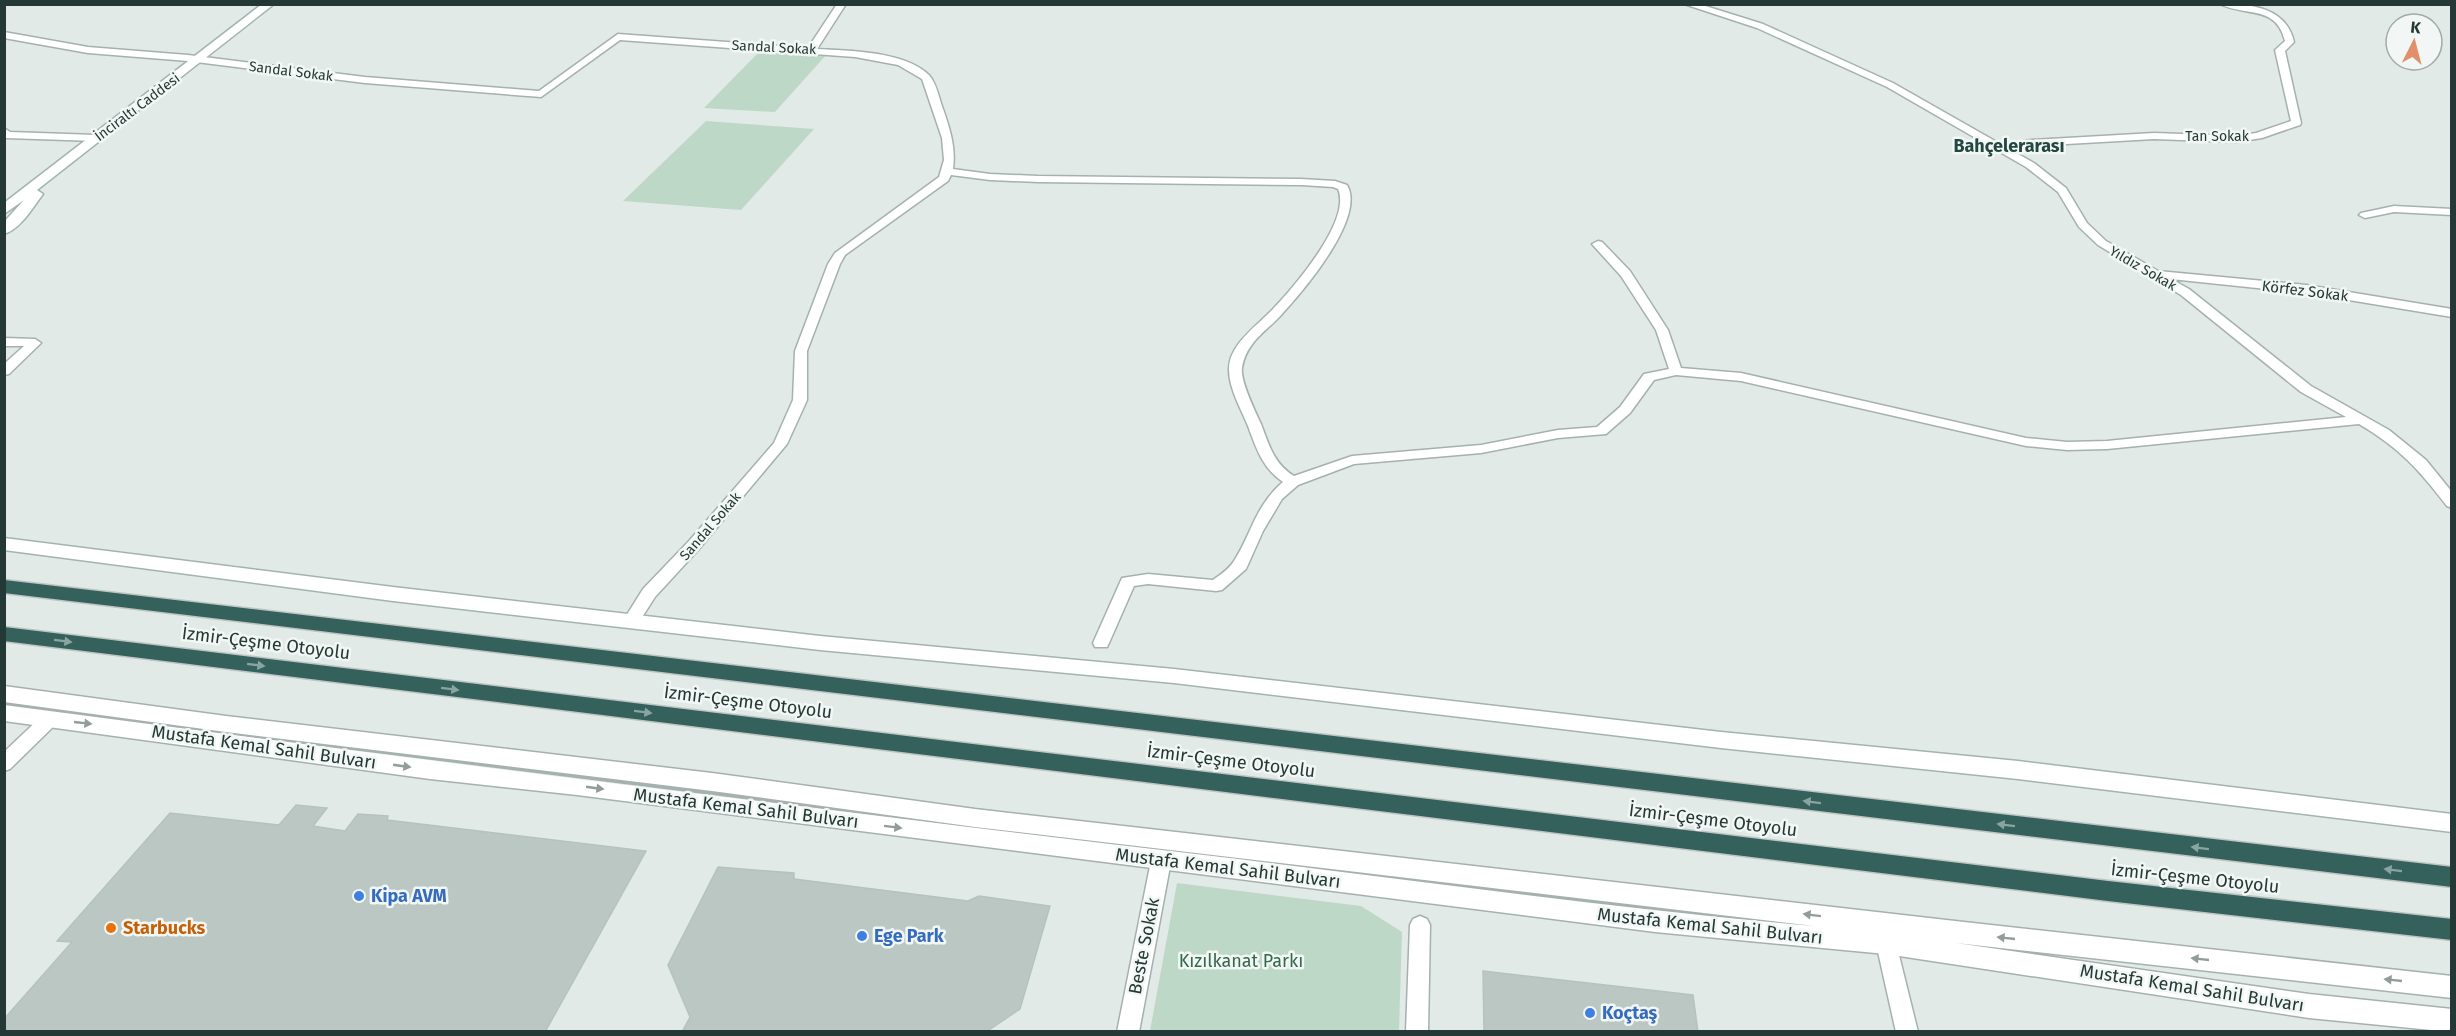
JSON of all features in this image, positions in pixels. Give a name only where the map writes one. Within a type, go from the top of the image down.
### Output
[{"type":"highway","name":"İzmir-Çeşme Otoyolu","points":[[4,586],[2451,876]]},
{"type":"highway","name":"İzmir-Çeşme Otoyolu","points":[[4,634],[2108,891],[2451,930]]},
{"type":"street","name":"İnciraltı Caddesi","points":[[4,210],[269,4]]},
{"type":"street","points":[[812,49],[842,4]]},
{"type":"street","name":"Yıldız Sokak","points":[[1688,4],[1715,8],[1760,26],[1890,85],[2002,148],[2046,176],[2062,190],[2083,225],[2102,243],[2119,255],[2157,274],[2209,309],[2267,360],[2306,389],[2384,433],[2421,464],[2451,503]]},
{"type":"street","name":"Tan Sokak","points":[[2002,148],[2031,143],[2154,136],[2237,139],[2258,136],[2296,123],[2280,50],[2290,42],[2289,31],[2275,15],[2224,4]]},
{"type":"street","name":"Sandal Sokak","points":[[4,35],[88,50],[199,60],[365,80],[541,94],[618,37],[812,49],[885,58],[913,69],[927,78],[948,142],[948,171],[944,179],[841,253],[834,264],[801,351],[800,400],[780,444],[650,593],[631,621]]},
{"type":"street","points":[[4,130],[6,135],[96,138]]},
{"type":"street","points":[[948,171],[990,177],[1038,179],[1301,182],[1335,184],[1343,187],[1347,196],[1342,218],[1327,250],[1278,311],[1245,342],[1235,369],[1242,395],[1267,457],[1277,472],[1293,482]]},
{"type":"street","points":[[4,200],[47,177]]},
{"type":"street","points":[[4,230],[22,213],[47,177]]},
{"type":"street","points":[[2365,215],[2394,209],[2451,212]]},
{"type":"street","points":[[1598,244],[1626,274],[1662,330],[1676,371]]},
{"type":"street","name":"Körfez Sokak","points":[[2157,274],[2306,289],[2451,313]]},
{"type":"street","points":[[4,342],[36,343],[4,371]]},
{"type":"street","points":[[1101,643],[1128,582],[1148,579],[1216,586],[1228,578],[1240,565],[1255,531],[1276,496],[1293,482],[1352,459],[1481,449],[1558,434],[1601,431],[1625,410],[1649,377],[1676,371],[1741,378],[2026,442],[2067,446],[2107,445],[2361,420]]},
{"type":"street","points":[[4,544],[393,594],[832,644],[1174,676],[1721,740],[2018,770],[2451,823]]},
{"type":"street","name":"Mustafa Kemal Sahil Bulvarı","points":[[4,694],[238,725],[712,782],[975,818],[2451,987]]},
{"type":"street","name":"Mustafa Kemal Sahil Bulvarı","points":[[4,713],[430,770],[577,786],[1655,922],[1886,943],[2309,1006],[2451,1021]]},
{"type":"street","points":[[4,764],[50,719]]},
{"type":"street","name":"Beste Sokak","points":[[1128,1032],[1161,861]]},
{"type":"street","points":[[1417,1032],[1420,925]]},
{"type":"street","points":[[1886,943],[1906,1032]]},
{"type":"green space","points":[[760,51],[827,54],[775,112],[704,108]]},
{"type":"green space","points":[[706,121],[814,129],[741,210],[623,201]]},
{"type":"green space","name":"Kızılkanat Parkı","points":[[1177,883],[1361,906],[1402,932],[1399,1031],[1150,1031]]},
{"type":"building","name":"Kipa AVM","points":[[296,805],[327,808],[313,826],[345,831],[358,814],[388,816],[387,820],[646,851],[545,1032],[4,1032],[4,1019],[72,942],[57,941],[170,813],[279,825]]},
{"type":"building","name":"Ege Park","points":[[718,867],[794,873],[794,879],[968,901],[979,896],[1050,906],[1020,1009],[986,1032],[682,1032],[690,1017],[668,965]]},
{"type":"building","name":"Koçtaş","points":[[1483,971],[1693,995],[1698,1032],[1484,1032]]},
{"type":"place","name":"Kipa AVM","points":[[359,896]]},
{"type":"place","name":"Starbucks","points":[[111,928]]},
{"type":"place","name":"Ege Park","points":[[862,936]]},
{"type":"place","name":"Koçtaş","points":[[1590,1013]]},
{"type":"district","name":"Bahçelerarası","points":[[2009,146]]}]
